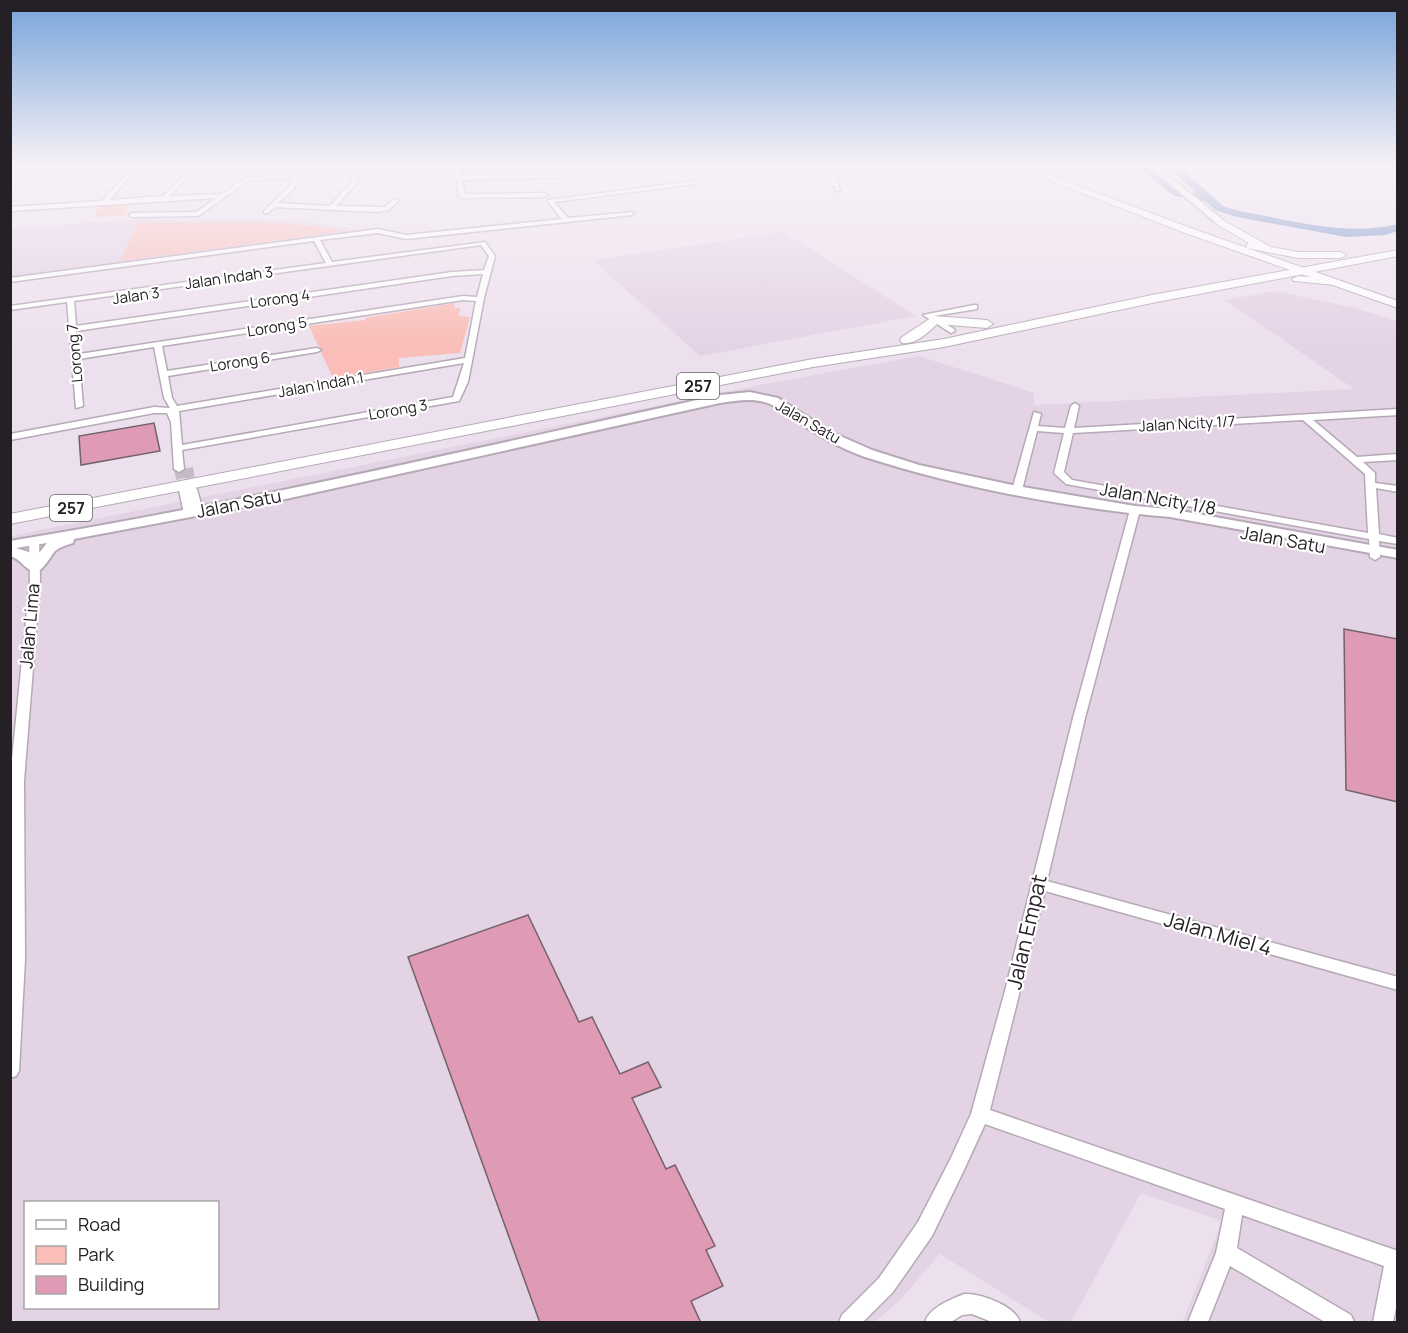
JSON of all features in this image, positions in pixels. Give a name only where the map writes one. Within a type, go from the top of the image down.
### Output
[{"type":"main road","points":[[1187,229],[1291,267],[1304,268]]},
{"type":"main road","points":[[1203,229],[1398,305]]},
{"type":"main road","points":[[1225,229],[1226,237]]},
{"type":"main road","points":[[1233,229],[1257,244],[1286,253]]},
{"type":"main road","points":[[1251,246],[1286,253],[1326,256],[1372,251]]},
{"type":"main road","name":"257","points":[[10,506],[987,324],[1261,276],[1372,251],[1398,248]]},
{"type":"main road","name":"257","points":[[1304,268],[1316,269],[1398,253]]},
{"type":"main road","points":[[1259,256],[1264,261],[1261,276],[1340,281]]},
{"type":"main road","points":[[1340,281],[1341,267],[1350,262]]},
{"type":"main road","name":"257","points":[[10,517],[130,496],[813,363],[944,343],[1077,317],[1261,276],[1291,267]]},
{"type":"main road","points":[[1316,269],[1340,281],[1398,298]]},
{"type":"main road","points":[[813,363],[941,338],[949,335],[951,331],[980,331],[1034,321],[1077,317]]},
{"type":"main road","points":[[906,340],[921,332],[934,320],[987,324]]},
{"type":"main road","name":"Jalan Satu","points":[[68,534],[126,519],[281,496],[408,466],[720,399],[750,396],[774,401],[825,434],[867,453],[916,468],[1017,490],[1134,510],[1166,519],[1374,548],[1398,554]]},
{"type":"main road","name":"Jalan Satu","points":[[10,545],[193,510]]},
{"type":"main road","points":[[10,551],[24,555],[35,567],[52,546],[98,530]]},
{"type":"main road","name":"Jalan Satu","points":[[1374,548],[1398,561]]},
{"type":"street","points":[[10,280],[378,231],[406,237],[480,229]]},
{"type":"street","points":[[10,303],[329,262],[316,239]]},
{"type":"street","name":"Jalan Indah 3","points":[[10,308],[70,302],[329,262],[484,245]]},
{"type":"street","name":"Lorong 3","points":[[178,449],[456,399],[460,396],[480,299],[492,256],[484,245]]},
{"type":"street","name":"Jalan 3","points":[[70,302],[484,245]]},
{"type":"street","name":"Lorong 4","points":[[73,329],[441,275],[488,272]]},
{"type":"street","name":"Lorong 5","points":[[75,357],[463,298],[480,299]]},
{"type":"street","name":"Lorong 7","points":[[70,302],[79,406]]},
{"type":"street","points":[[951,331],[927,315],[974,307]]},
{"type":"street","points":[[158,345],[168,398],[175,409],[178,449],[183,469]]},
{"type":"street","name":"Lorong 6","points":[[163,374],[317,350]]},
{"type":"street","name":"Jalan Indah 1","points":[[175,409],[468,360]]},
{"type":"street","points":[[84,425],[154,410],[165,405],[168,398]]},
{"type":"street","points":[[1069,431],[1075,405]]},
{"type":"street","points":[[154,410],[170,411],[175,421]]},
{"type":"street","name":"Jalan Ncity 1/7","points":[[1034,428],[1069,431],[1398,412]]},
{"type":"street","points":[[1017,490],[1037,414]]},
{"type":"street","points":[[10,438],[152,415],[166,416],[175,421]]},
{"type":"street","points":[[1305,417],[1370,473],[1374,548],[1398,541]]},
{"type":"street","name":"Jalan Ncity 1/8","points":[[1069,431],[1059,473],[1069,482],[1374,548]]},
{"type":"street","points":[[1355,460],[1398,457]]},
{"type":"street","points":[[1372,485],[1398,489]]},
{"type":"street","points":[[188,490],[193,510]]},
{"type":"street","name":"Jalan Empat","points":[[849,1323],[886,1285],[925,1229],[980,1114],[1013,991],[1079,718],[1134,510]]},
{"type":"street","name":"Jalan Lima","points":[[10,1071],[17,959],[14,782],[35,567],[34,540]]},
{"type":"street","name":"Jalan Miel 4","points":[[1039,884],[1398,984]]},
{"type":"street","points":[[980,1114],[1396,1261],[1383,1323]]},
{"type":"street","points":[[1198,1323],[1226,1253],[1235,1204]]},
{"type":"street","points":[[1226,1253],[1344,1323]]},
{"type":"street","points":[[935,1323],[954,1307],[981,1304],[1010,1323]]},
{"type":"shaded area","points":[[10,229],[364,230],[11,278]]},
{"type":"shaded area","points":[[784,232],[916,316],[700,356],[593,260]]},
{"type":"shaded area","points":[[1277,291],[1358,309],[1397,321],[1397,1322],[1183,1321],[1222,1221],[1141,1193],[1071,1322],[1049,1322],[940,1254],[900,1300],[875,1322],[11,1322],[11,536],[770,383],[919,356],[1034,393],[1034,405],[1354,389],[1225,300]]},
{"type":"green space","points":[[135,229],[346,231],[120,261]]},
{"type":"green space","points":[[455,303],[454,308],[460,308],[459,316],[470,317],[460,353],[399,358],[399,367],[333,378],[309,326],[365,320],[365,318]]},
{"type":"building","points":[[154,423],[160,451],[81,465],[79,436]]},
{"type":"building","points":[[1344,629],[1398,639],[1398,802],[1346,790]]},
{"type":"building","points":[[528,915],[579,1022],[592,1017],[620,1074],[648,1062],[661,1087],[632,1098],[666,1169],[675,1165],[715,1246],[706,1250],[723,1286],[691,1301],[701,1323],[540,1323],[408,957]]},
{"type":"waterway","points":[[1324,229],[1346,233],[1391,229]]},
{"type":"tunnel","points":[[188,468],[192,489]]},
{"type":"tunnel","points":[[179,469],[184,490]]}]
